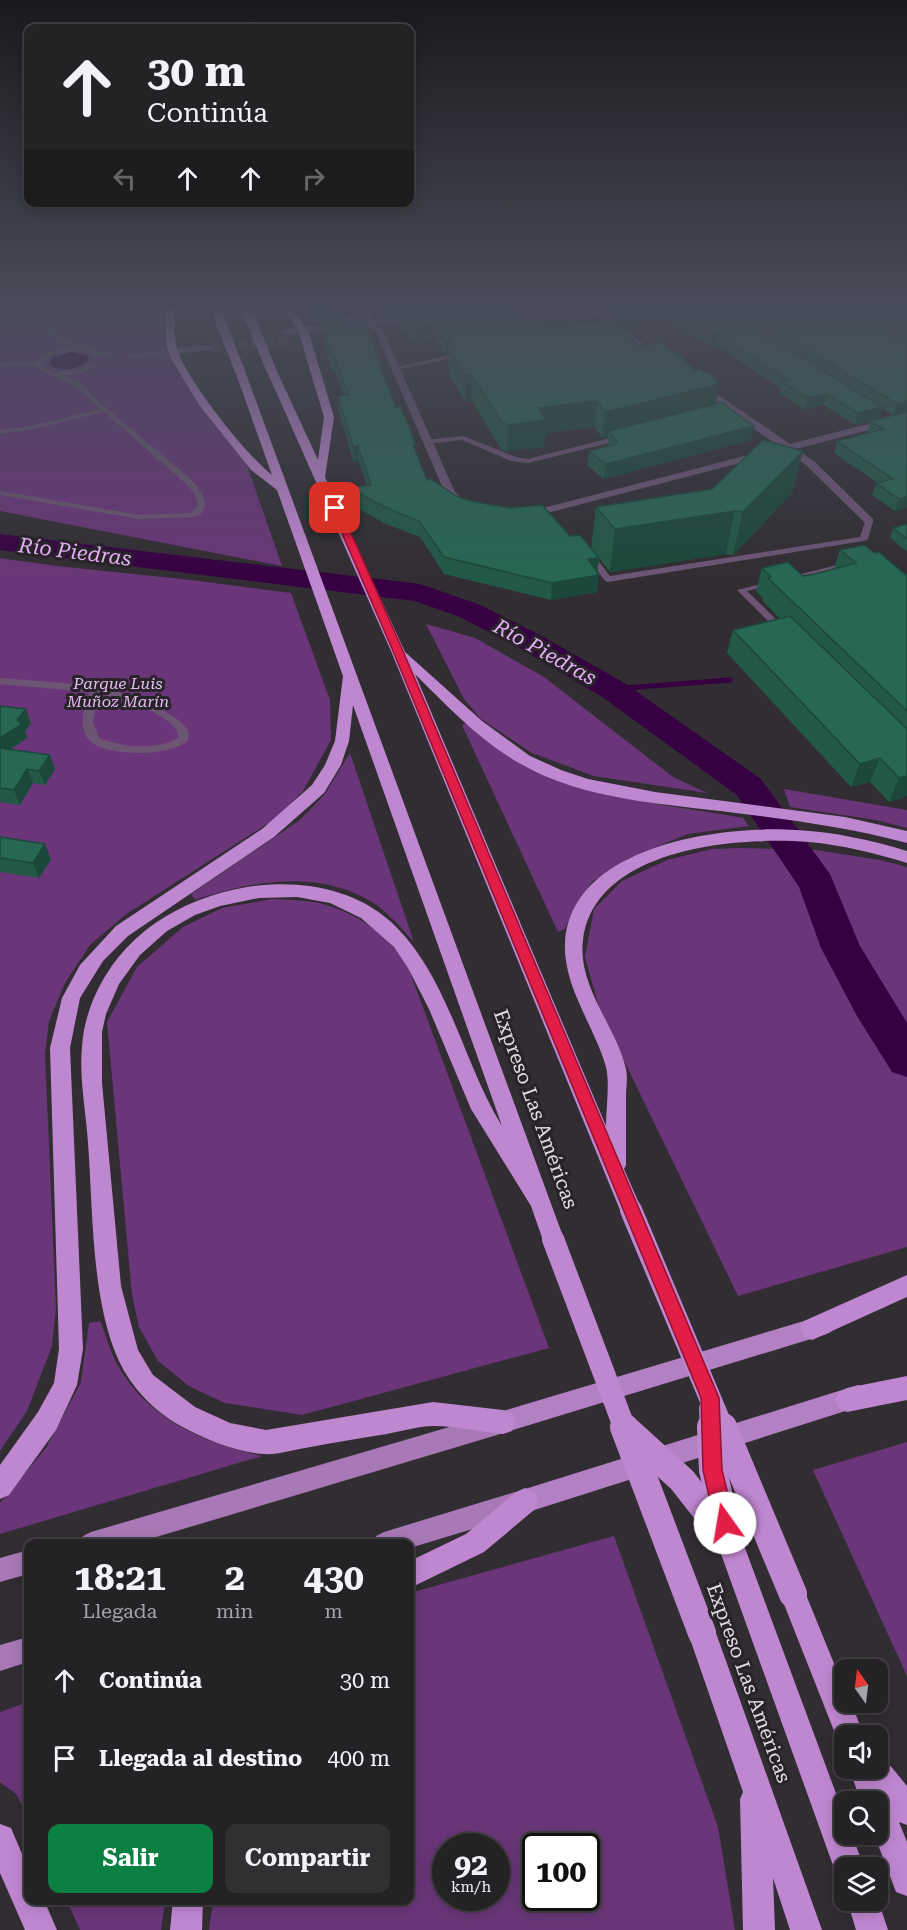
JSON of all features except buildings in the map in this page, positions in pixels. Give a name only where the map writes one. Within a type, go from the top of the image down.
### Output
[{"type":"highway","points":[[200,397],[255,468],[282,489]]},
{"type":"highway","name":"Expreso Las Américas","points":[[249,397],[553,1239],[702,1633],[806,1930]]},
{"type":"highway","points":[[284,397],[398,651],[630,1210],[793,1594],[846,1725]]},
{"type":"highway","points":[[321,475],[329,417],[323,397]]},
{"type":"highway","points":[[398,651],[492,738],[526,760],[591,785],[696,803],[839,823],[907,837]]},
{"type":"highway","points":[[0,1486],[47,1421],[64,1385],[71,1349],[60,1048],[62,1021],[68,1002],[82,975],[102,948],[122,931],[268,833],[318,789],[333,765],[342,741],[349,677]]},
{"type":"highway","points":[[616,1176],[616,1070],[575,963],[574,942],[583,906],[599,886],[623,868],[657,853],[706,842],[777,835],[848,842],[907,857]]},
{"type":"highway","points":[[541,1204],[478,1103],[441,1017],[423,980],[405,951],[384,926],[348,902],[329,894],[313,892],[254,892],[224,898],[188,912],[162,926],[136,948],[115,976],[98,1011],[91,1051],[111,1286],[118,1322],[128,1355],[146,1383],[186,1416],[229,1435],[266,1442],[433,1414],[503,1422],[812,1329],[907,1296]]},
{"type":"highway","points":[[812,1329],[907,1286]]},
{"type":"highway","points":[[414,1573],[475,1543],[525,1501],[907,1379]]},
{"type":"highway","points":[[847,1400],[907,1388]]},
{"type":"highway","points":[[710,1398],[713,1470],[729,1540],[845,1857]]},
{"type":"highway","points":[[623,1426],[682,1480],[729,1540]]},
{"type":"highway","points":[[754,1779],[759,1930]]},
{"type":"highway","points":[[883,1779],[907,1810]]},
{"type":"highway","points":[[888,1832],[907,1881]]},
{"type":"highway","points":[[0,1839],[24,1892]]},
{"type":"highway","points":[[30,1905],[41,1930]]},
{"type":"highway","points":[[186,1930],[188,1905]]},
{"type":"highway","points":[[865,1911],[872,1930]]},
{"type":"main road","points":[[108,1539],[503,1422]]},
{"type":"main road","points":[[400,1539],[525,1501]]},
{"type":"main road","points":[[0,1570],[24,1563]]},
{"type":"main road","points":[[0,1658],[24,1651]]},
{"type":"street","points":[[408,397],[450,493],[464,506],[476,510]]},
{"type":"street","points":[[717,397],[810,464],[869,521]]},
{"type":"street","points":[[878,412],[892,421]]},
{"type":"street","points":[[510,516],[522,517],[907,417]]},
{"type":"lane","points":[[0,494],[139,517],[183,516],[197,513],[202,505],[198,493],[188,481],[105,410],[95,397]]},
{"type":"lane","points":[[722,412],[734,409]]},
{"type":"lane","points":[[0,432],[35,427],[105,410]]},
{"type":"lane","points":[[427,442],[464,438],[514,459],[528,461],[631,435]]},
{"type":"lane","points":[[584,549],[608,579],[864,539],[869,521]]},
{"type":"lane","points":[[791,639],[741,590],[861,561]]},
{"type":"lane","points":[[0,681],[95,691],[127,697],[158,710],[182,727],[183,740],[175,744],[135,751],[124,750],[95,740],[87,726],[88,710],[95,691]]},
{"type":"green space","points":[[0,397],[196,397],[247,465],[282,566],[0,511]]},
{"type":"green space","name":"Parque Luis Muñoz Marín","points":[[0,558],[291,593],[330,700],[331,740],[303,791],[278,817],[125,915],[90,945],[65,983],[49,1021],[45,1054],[56,1308],[52,1346],[27,1411],[0,1451]]},
{"type":"green space","points":[[426,624],[475,638],[544,677],[673,777],[707,793],[594,776],[532,753],[481,719],[464,699]]},
{"type":"green space","points":[[466,723],[497,748],[530,767],[563,781],[597,792],[743,818],[749,826],[688,834],[627,859],[592,882],[575,906],[565,929],[558,932],[462,725]]},
{"type":"green space","points":[[350,753],[414,942],[378,906],[357,894],[334,886],[288,881],[264,883],[240,887],[195,900],[191,894],[300,820],[325,794]]},
{"type":"green space","points":[[784,789],[907,810],[907,828],[876,820],[790,807]]},
{"type":"green space","points":[[803,848],[880,860],[907,867],[907,1049],[869,991],[860,969],[847,950],[829,897],[802,853]]},
{"type":"green space","points":[[712,849],[782,849],[799,864],[813,888],[847,969],[907,1068],[907,1247],[738,1296],[600,1011],[585,957],[594,909],[622,881],[667,860]]},
{"type":"green space","points":[[272,899],[319,903],[346,912],[381,935],[391,944],[408,967],[549,1348],[302,1415],[225,1403],[189,1386],[158,1361],[139,1327],[132,1295],[107,1022],[137,967],[183,927],[222,908]]},
{"type":"green space","points":[[100,1321],[117,1364],[129,1383],[144,1400],[179,1426],[199,1436],[240,1451],[262,1456],[0,1534],[0,1503],[46,1448],[81,1382],[89,1323]]},
{"type":"green space","points":[[907,1442],[907,1676],[813,1470]]},
{"type":"green space","points":[[614,1536],[718,1827],[735,1930],[209,1930],[212,1905],[414,1905],[414,1592]]},
{"type":"green space","points":[[24,1703],[24,1809],[16,1794],[0,1782],[0,1712]]},
{"type":"green space","points":[[69,1905],[164,1905],[161,1930],[80,1930]]},
{"type":"waterway","name":"Río Piedras","points":[[0,542],[420,593],[470,611],[527,640],[612,689],[749,787],[817,884],[841,948],[872,1004],[907,1059]]},
{"type":"waterway","points":[[612,689],[730,680]]},
{"type":"route","points":[[335,508],[398,651],[710,1398],[713,1470],[725,1523]]}]
